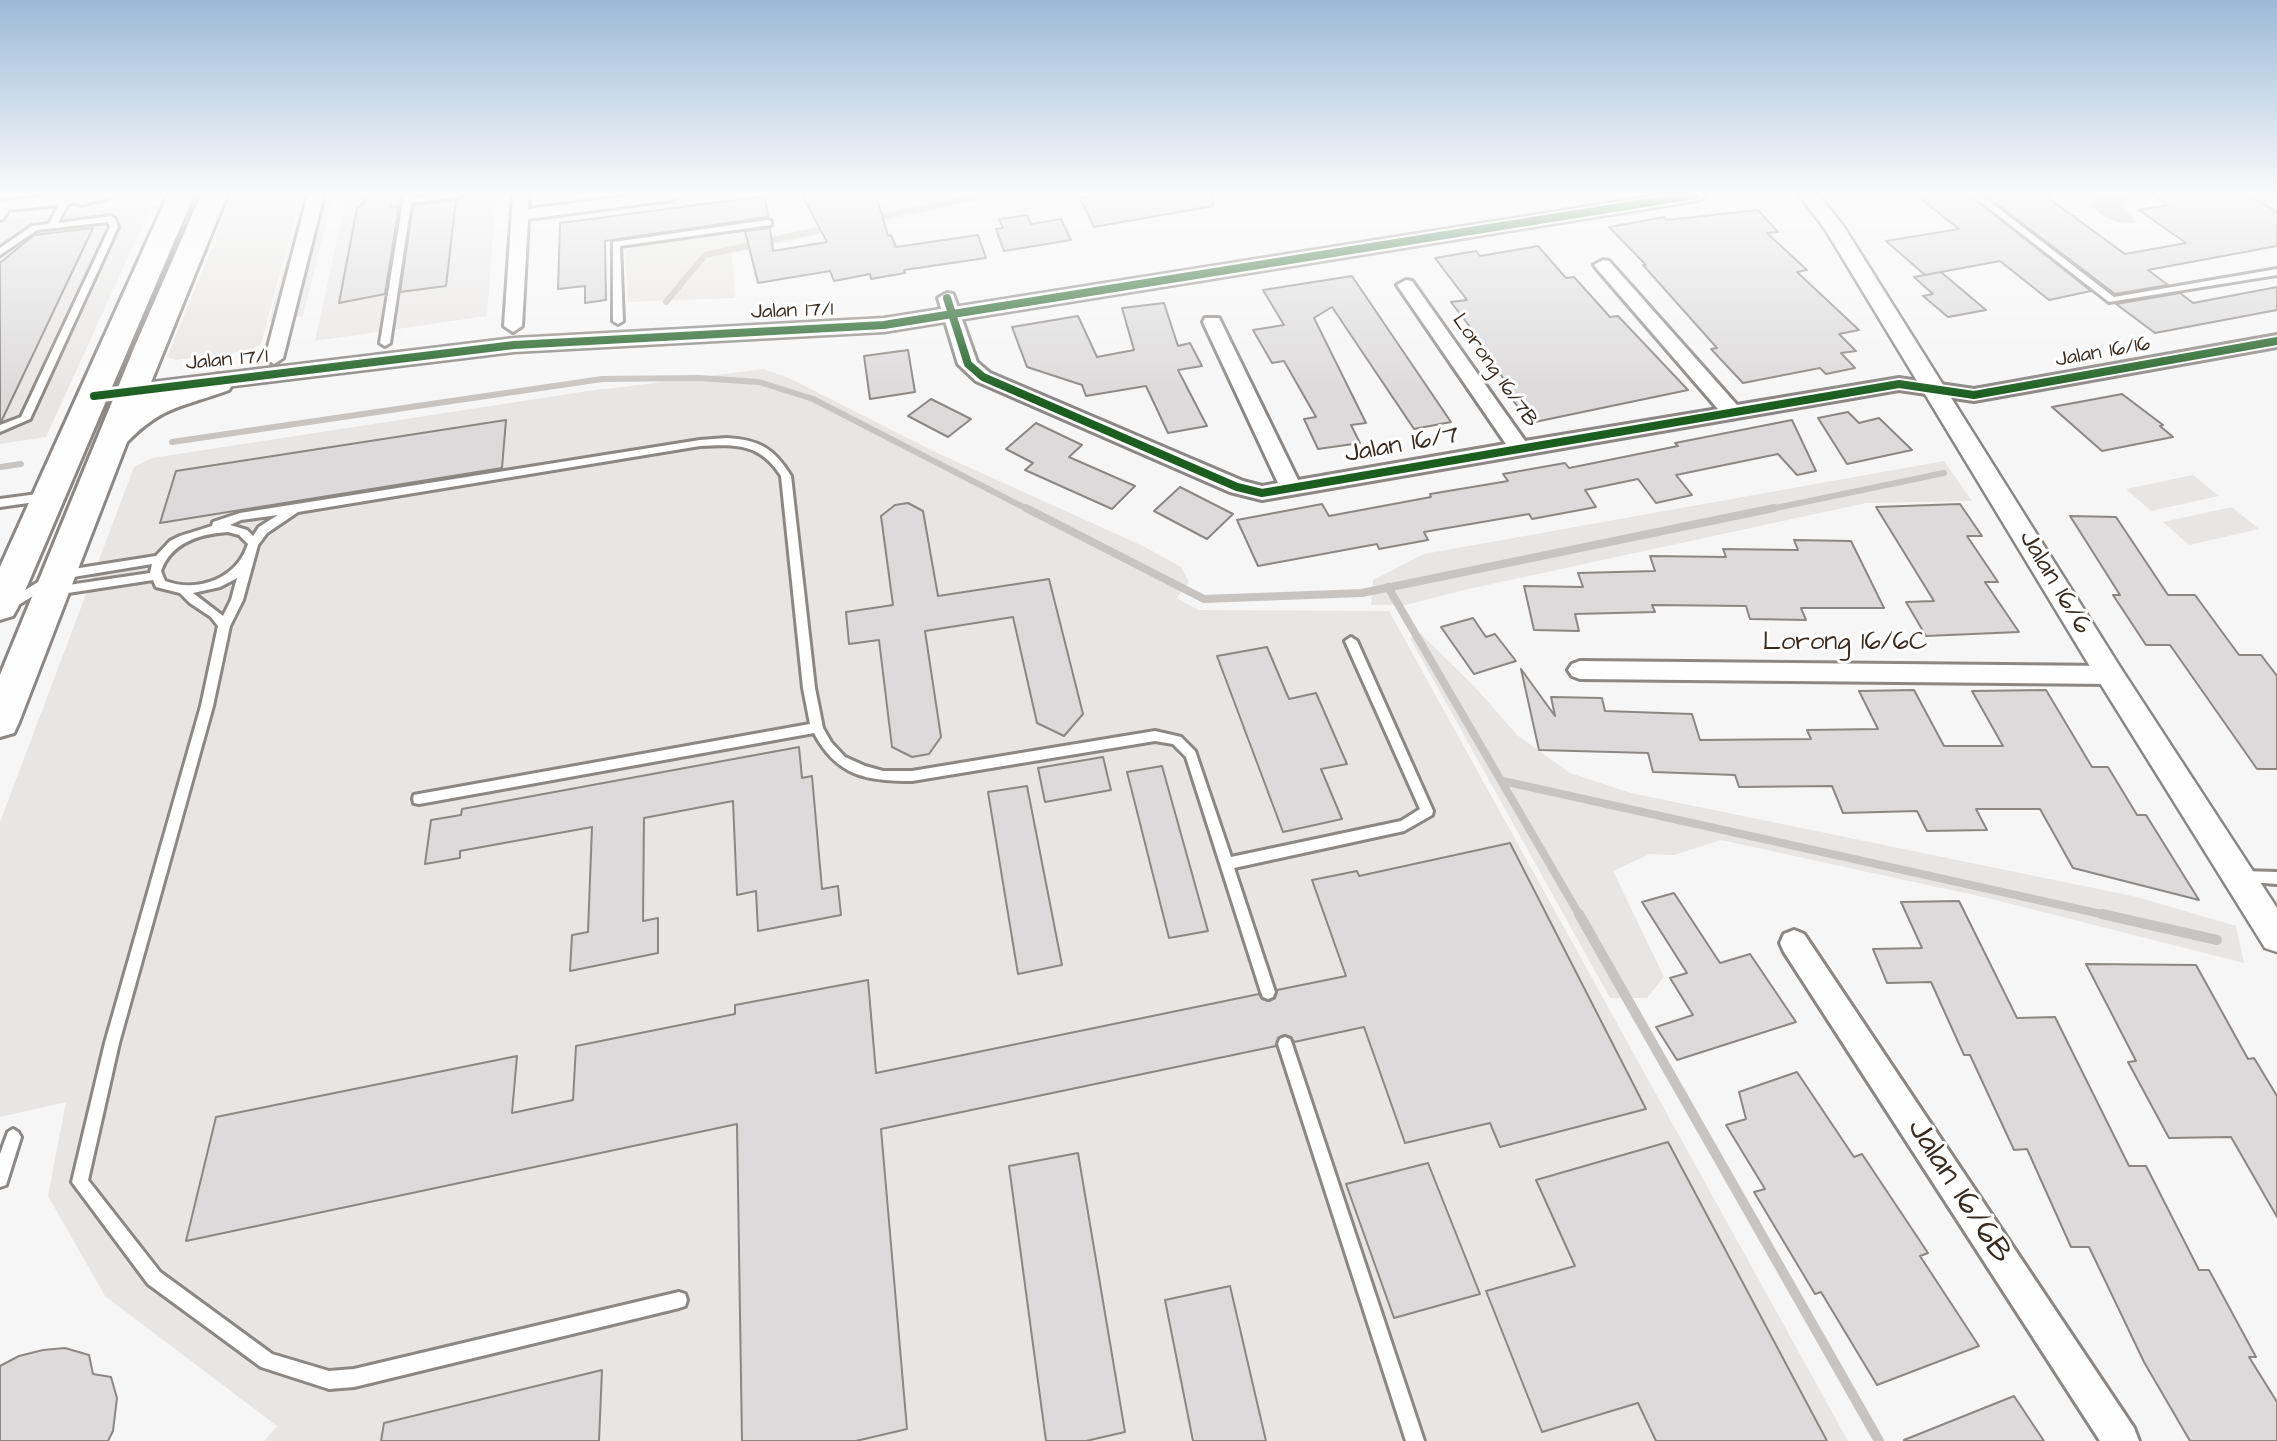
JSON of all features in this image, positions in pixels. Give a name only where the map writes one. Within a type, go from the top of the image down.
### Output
[{"type":"main road","points":[[0,609],[152,262]]},
{"type":"main road","points":[[0,722],[186,262]]},
{"type":"main road","points":[[113,440],[129,418],[161,399],[218,383]]},
{"type":"street","points":[[274,358],[299,262]]},
{"type":"street","points":[[513,327],[516,262]]},
{"type":"street","name":"Jalan 17/1","points":[[135,384],[206,381],[218,383],[514,345],[583,339],[824,331],[1208,262]]},
{"type":"street","name":"Jalan 17/1","points":[[97,389],[274,358],[513,327],[949,307],[1247,262]]},
{"type":"street","name":"Jalan 16/6","points":[[1856,262],[2110,675],[2277,937]]},
{"type":"street","points":[[1603,265],[1733,412]]},
{"type":"street","name":"Lorong 16/7B","points":[[1406,285],[1520,449]]},
{"type":"street","name":"Jalan 16/7","points":[[949,307],[968,364],[983,377],[1237,487],[1262,492],[1899,384],[1936,390]]},
{"type":"street","points":[[1212,322],[1291,488]]},
{"type":"street","name":"Jalan 16/16","points":[[1936,390],[1974,395],[2277,341]]},
{"type":"street","name":"Lorong 16/6C","points":[[1580,670],[2110,675]]},
{"type":"street","name":"Jalan 16/6B","points":[[1794,943],[2122,1441]]},
{"type":"lane","points":[[0,429],[25,419],[98,262]]},
{"type":"lane","points":[[385,343],[398,262]]},
{"type":"lane","points":[[616,262],[618,321]]},
{"type":"lane","points":[[2063,262],[2112,300],[2277,272]]},
{"type":"lane","points":[[247,561],[239,570],[220,582],[198,589],[170,589],[160,584],[155,576],[160,559],[174,544],[240,517],[700,443],[744,443],[763,449],[778,460],[786,476],[809,688],[817,728],[827,746],[841,761],[862,771],[883,776],[912,776],[1156,736],[1167,736],[1185,746],[1191,755],[1268,992]]},
{"type":"lane","points":[[0,503],[49,496]]},
{"type":"lane","points":[[295,509],[263,530],[253,544],[237,600],[224,626],[207,706],[112,1043],[80,1182],[154,1278],[267,1361],[329,1380],[354,1378],[678,1300]]},
{"type":"lane","points":[[197,533],[228,528],[240,530],[249,536],[253,544]]},
{"type":"lane","points":[[0,609],[55,583],[160,559]]},
{"type":"lane","points":[[55,583],[155,576]]},
{"type":"lane","points":[[184,591],[195,601],[217,613],[224,626]]},
{"type":"lane","points":[[1226,864],[1404,826],[1427,811],[1351,641]]},
{"type":"lane","points":[[419,799],[817,728]]},
{"type":"lane","points":[[2239,877],[2277,878]]},
{"type":"lane","points":[[1285,1044],[1415,1441]]},
{"type":"lane","points":[[0,1140],[13,1138],[1,1175]]},
{"type":"shaded area","points":[[0,262],[126,262],[46,437],[0,444]]},
{"type":"shaded area","points":[[206,262],[283,262],[261,344],[251,350],[176,360],[167,357]]},
{"type":"shaded area","points":[[285,262],[316,262],[303,316],[269,321]]},
{"type":"shaded area","points":[[332,262],[491,262],[487,316],[315,341]]},
{"type":"shaded area","points":[[626,262],[733,262],[735,298],[628,302]]},
{"type":"shaded area","points":[[475,291],[472,311],[415,319],[418,299]]},
{"type":"shaded area","points":[[763,369],[789,378],[933,451],[1145,547],[1181,567],[1189,582],[1170,607],[1137,601],[1092,581],[1019,525],[935,492],[898,462],[848,465],[820,457],[777,429],[744,396],[692,390],[582,408],[572,406],[576,393]]},
{"type":"shaded area","points":[[696,386],[808,408],[1199,610],[1389,611],[1848,1441],[264,1441],[277,1426],[105,1296],[48,1196],[66,1102],[0,1117],[0,822],[134,467],[152,458],[601,389]]},
{"type":"shaded area","points":[[1944,461],[1972,501],[1866,503],[1406,605],[1371,605],[1373,580],[1424,554]]},
{"type":"shaded area","points":[[738,465],[753,473],[769,707],[402,771],[257,784],[318,528]]},
{"type":"shaded area","points":[[2193,475],[2219,496],[2151,511],[2126,489]]},
{"type":"shaded area","points":[[2232,507],[2259,529],[2189,545],[2163,522]]},
{"type":"shaded area","points":[[1421,634],[1475,687],[1517,735],[1570,773],[1631,793],[2137,897],[2236,926],[2244,963],[1992,899],[1721,840],[1674,855],[1650,854],[1613,871],[1664,977],[1647,998],[1610,998],[1410,638]]},
{"type":"shaded area","points":[[136,797],[82,970],[0,986],[0,891],[28,816]]},
{"type":"shaded area","points":[[409,805],[399,885],[245,917],[262,834]]},
{"type":"shaded area","points":[[56,997],[34,1075],[0,1083],[0,1009]]},
{"type":"building","points":[[77,262],[1,422],[0,422],[0,263]]},
{"type":"building","points":[[347,262],[390,262],[385,294],[339,303]]},
{"type":"building","points":[[404,262],[449,262],[446,286],[400,292]]},
{"type":"building","points":[[559,262],[605,262],[606,300],[585,303],[585,286],[558,289]]},
{"type":"building","points":[[753,262],[957,262],[904,270],[905,273],[871,279],[870,274],[834,281],[830,271],[758,283]]},
{"type":"building","points":[[1438,262],[1552,262],[1566,278],[1574,277],[1610,317],[1618,316],[1688,390],[1530,423],[1503,387],[1509,386],[1476,341],[1480,340],[1451,302],[1467,300]]},
{"type":"building","points":[[1643,262],[1799,262],[1807,270],[1797,272],[1859,330],[1839,334],[1856,351],[1841,353],[1855,368],[1826,374],[1820,368],[1743,383],[1711,349],[1717,348],[1643,265],[1646,265]]},
{"type":"building","points":[[1910,262],[1993,262],[1925,275]]},
{"type":"building","points":[[2002,262],[2055,262],[2091,291],[2049,300]]},
{"type":"building","points":[[2073,262],[2190,262],[2148,270],[2168,285],[2115,294]]},
{"type":"building","points":[[1941,272],[1986,310],[1948,317],[1923,296],[1933,294],[1914,277]]},
{"type":"building","points":[[1352,276],[1451,422],[1414,429],[1332,307],[1314,318],[1366,423],[1351,425],[1360,443],[1318,449],[1304,419],[1316,417],[1284,361],[1272,363],[1253,330],[1284,325],[1263,290]]},
{"type":"building","points":[[2277,287],[2277,310],[2155,333],[2116,304],[2180,293],[2193,303]]},
{"type":"building","points":[[1164,303],[1178,346],[1190,343],[1202,366],[1178,370],[1207,426],[1168,433],[1146,386],[1086,396],[1082,385],[1027,367],[1012,327],[1078,316],[1097,357],[1134,350],[1122,308]]},
{"type":"building","points":[[908,350],[915,392],[870,399],[864,356]]},
{"type":"building","points":[[2122,394],[2163,425],[2160,426],[2173,437],[2102,451],[2052,407]]},
{"type":"building","points":[[931,399],[971,419],[948,437],[908,416]]},
{"type":"building","points":[[1848,412],[1859,423],[1879,418],[1912,450],[1847,464],[1818,418]]},
{"type":"building","points":[[506,420],[502,468],[160,523],[176,471]]},
{"type":"building","points":[[1792,420],[1816,471],[1797,475],[1778,454],[1676,475],[1692,495],[1656,503],[1638,479],[1585,490],[1596,507],[1532,519],[1529,514],[1424,532],[1428,540],[1379,549],[1377,544],[1258,566],[1237,520],[1322,504],[1329,516],[1431,497],[1430,494],[1508,481],[1503,474],[1565,463],[1569,468],[1678,446],[1675,443]]},
{"type":"building","points":[[1036,423],[1082,445],[1069,457],[1135,486],[1112,509],[1025,470],[1033,463],[1006,449]]},
{"type":"building","points":[[1180,487],[1233,514],[1207,539],[1154,511]]},
{"type":"building","points":[[908,503],[923,511],[938,596],[1049,579],[1083,714],[1064,736],[1037,723],[1013,617],[925,631],[941,737],[929,754],[912,757],[892,747],[879,640],[849,644],[846,612],[893,605],[881,516],[895,505]]},
{"type":"building","points":[[1960,504],[1982,536],[1967,536],[1998,582],[1985,582],[2019,632],[1926,636],[1906,602],[1934,601],[1876,507]]},
{"type":"building","points":[[2070,516],[2116,517],[2168,595],[2195,595],[2239,655],[2261,655],[2277,676],[2277,769],[2257,769],[2170,645],[2146,645],[2113,595],[2120,595]]},
{"type":"building","points":[[1794,540],[1851,541],[1884,608],[1801,608],[1806,620],[1750,619],[1746,606],[1652,605],[1655,612],[1575,614],[1579,631],[1534,630],[1524,586],[1583,587],[1578,573],[1655,571],[1650,556],[1726,557],[1723,549],[1798,550]]},
{"type":"building","points":[[1473,618],[1486,637],[1495,634],[1516,661],[1474,674],[1441,627]]},
{"type":"building","points":[[1267,647],[1289,699],[1316,693],[1347,764],[1321,769],[1342,819],[1283,832],[1217,656]]},
{"type":"building","points":[[1521,669],[1555,716],[1551,697],[1602,698],[1605,711],[1692,714],[1700,740],[1811,739],[1807,730],[1878,729],[1859,691],[1914,690],[1944,746],[2003,746],[1972,691],[2046,690],[2092,767],[2108,767],[2137,815],[2146,815],[2199,900],[2073,868],[2040,809],[1976,809],[1987,830],[1927,831],[1917,811],[1843,813],[1832,786],[1739,787],[1735,775],[1653,772],[1648,753],[1539,750]]},
{"type":"building","points":[[799,747],[802,778],[812,776],[822,889],[838,886],[841,915],[758,931],[756,891],[737,895],[733,801],[644,818],[643,921],[658,918],[658,953],[570,971],[572,935],[588,932],[592,827],[460,851],[460,858],[425,864],[431,820],[461,815],[462,809]]},
{"type":"building","points":[[1103,757],[1111,790],[1045,802],[1038,768]]},
{"type":"building","points":[[1162,766],[1208,931],[1169,938],[1127,772]]},
{"type":"building","points":[[1027,786],[1062,965],[1018,974],[988,792]]},
{"type":"building","points":[[1510,843],[1646,1109],[1500,1147],[1490,1123],[1405,1143],[1364,1027],[1294,1042],[1291,1037],[1284,1035],[1278,1038],[1276,1046],[881,1129],[907,1429],[856,1441],[742,1441],[737,1124],[186,1241],[216,1117],[517,1056],[512,1113],[573,1100],[576,1046],[735,1014],[735,1005],[868,980],[876,1073],[1259,994],[1262,999],[1269,1001],[1275,998],[1277,990],[1346,976],[1312,880],[1357,871],[1359,876]]},
{"type":"building","points":[[1674,893],[1720,963],[1750,954],[1796,1022],[1677,1060],[1656,1027],[1693,1015],[1670,978],[1687,973],[1642,902]]},
{"type":"building","points":[[1959,901],[2017,1018],[2055,1017],[2129,1166],[2146,1166],[2199,1270],[2209,1270],[2256,1357],[2249,1357],[2277,1402],[2277,1441],[2190,1441],[2144,1362],[2089,1247],[2071,1247],[2027,1149],[2014,1150],[1970,1055],[1964,1055],[1931,982],[1887,983],[1873,949],[1922,948],[1901,902]]},
{"type":"building","points":[[2086,964],[2196,965],[2248,1059],[2254,1058],[2277,1096],[2277,1217],[2231,1137],[2169,1138],[2128,1062],[2136,1061]]},
{"type":"building","points":[[1797,1072],[1854,1157],[1862,1154],[1928,1253],[1920,1256],[1979,1346],[1877,1385],[1821,1292],[1815,1294],[1754,1192],[1765,1189],[1726,1125],[1746,1119],[1739,1092]]},
{"type":"building","points":[[1668,1142],[1827,1441],[1656,1441],[1638,1403],[1542,1432],[1486,1291],[1575,1266],[1536,1180]]},
{"type":"building","points":[[1078,1153],[1125,1432],[1086,1441],[1046,1441],[1009,1166]]},
{"type":"building","points":[[1428,1163],[1480,1294],[1394,1318],[1346,1184]]},
{"type":"building","points":[[1230,1286],[1266,1441],[1193,1441],[1165,1300]]},
{"type":"building","points":[[65,1348],[89,1355],[93,1374],[111,1377],[117,1398],[113,1431],[108,1441],[0,1441],[0,1366],[19,1356]]},
{"type":"building","points":[[602,1370],[599,1441],[381,1441],[384,1423]]},
{"type":"building","points":[[2014,1396],[2044,1441],[1904,1441],[1904,1440]]},
{"type":"waterway","points":[[666,302],[699,262]]},
{"type":"waterway","points":[[172,442],[602,379],[699,378],[759,382],[813,399],[1029,510]]},
{"type":"waterway","points":[[0,467],[21,464]]},
{"type":"waterway","points":[[1766,510],[1944,473]]},
{"type":"waterway","points":[[1026,508],[1204,599],[1362,593],[1388,588]]},
{"type":"waterway","points":[[1388,588],[1774,508]]},
{"type":"waterway","points":[[1388,588],[1580,916]]},
{"type":"waterway","points":[[1503,781],[2110,916]]},
{"type":"waterway","points":[[1579,914],[1879,1441]]},
{"type":"waterway","points":[[2102,914],[2217,940]]},
{"type":"cycle path","points":[[94,396],[514,345],[884,325],[1275,262]]},
{"type":"cycle path","points":[[947,298],[968,364],[983,377],[1237,487],[1262,493],[1899,384],[1974,395],[2277,341]]}]
